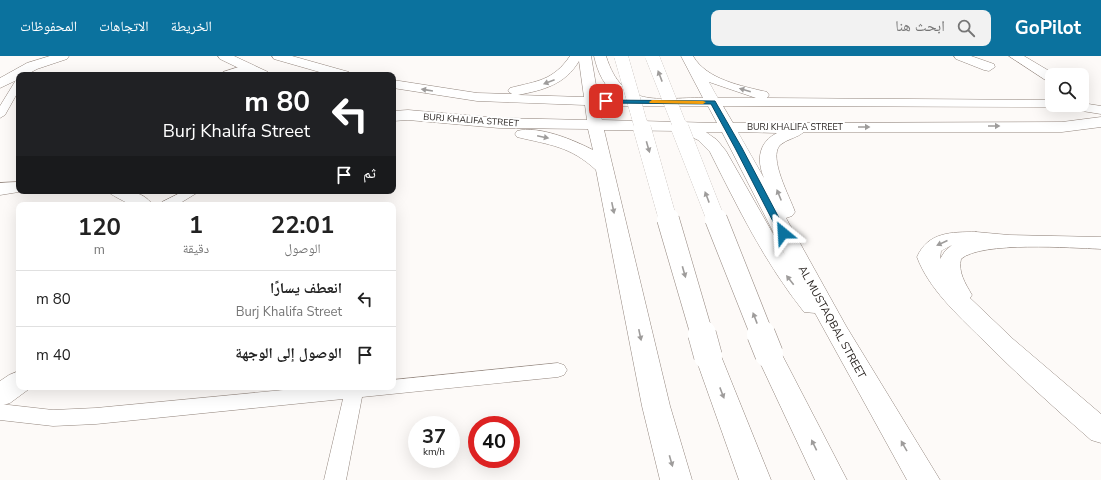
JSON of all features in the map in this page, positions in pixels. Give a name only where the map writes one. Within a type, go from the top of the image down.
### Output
[{"type":"street","points":[[19,72],[30,56]]},
{"type":"street","points":[[20,72],[32,66],[63,56]]},
{"type":"street","points":[[224,56],[257,72]]},
{"type":"street","points":[[278,56],[334,72]]},
{"type":"street","points":[[454,94],[498,94],[540,86],[560,78],[569,70],[576,56]]},
{"type":"street","points":[[585,56],[593,114],[656,406],[676,480]]},
{"type":"street","points":[[600,56],[605,76],[633,107],[674,120],[710,140],[718,151],[762,237],[783,271],[797,289],[835,329]]},
{"type":"street","points":[[622,56],[708,356],[755,480]]},
{"type":"street","points":[[652,56],[769,354],[831,480]]},
{"type":"street","points":[[960,56],[990,67]]},
{"type":"street","points":[[1015,56],[1045,74]]},
{"type":"street","points":[[689,59],[703,73],[735,88],[778,98],[825,102]]},
{"type":"street","name":"AL MUSTAQBAL STREET","points":[[689,59],[835,329],[924,480]]},
{"type":"street","points":[[237,72],[248,68]]},
{"type":"street","points":[[0,84],[16,74]]},
{"type":"street","name":"BURJ KHALIFA STREET","points":[[396,84],[593,114],[674,120],[825,102],[1045,103]]},
{"type":"street","points":[[1089,100],[1101,108]]},
{"type":"street","points":[[396,105],[463,112],[544,116],[650,113],[720,114],[870,109],[943,103]]},
{"type":"street","name":"BURJ KHALIFA STREET","points":[[396,116],[408,114],[498,123],[593,114],[633,107],[720,114],[807,127],[1062,127],[1101,122]]},
{"type":"street","points":[[1089,107],[1101,108]]},
{"type":"street","points":[[396,120],[450,128],[533,135],[550,139],[578,149],[598,162],[605,169]]},
{"type":"street","points":[[783,233],[785,215],[767,165],[767,154],[771,144],[778,138],[807,127]]},
{"type":"street","points":[[1062,127],[1101,132]]},
{"type":"street","points":[[125,194],[131,196],[139,202]]},
{"type":"street","points":[[1101,243],[1008,241],[981,243],[967,246],[957,251],[950,259],[949,268],[952,280],[967,308],[1026,367],[1101,431]]},
{"type":"street","points":[[0,394],[16,384]]},
{"type":"lane","points":[[0,115],[16,78]]},
{"type":"lane","points":[[173,202],[188,194]]},
{"type":"lane","points":[[396,387],[558,370]]},
{"type":"lane","points":[[0,412],[14,415],[53,418],[96,416],[364,390]]},
{"type":"lane","points":[[335,480],[354,391]]},
{"type":"slow traffic","points":[[652,102],[703,102]]},
{"type":"route","points":[[606,101],[713,102],[739,148],[783,233]]}]
